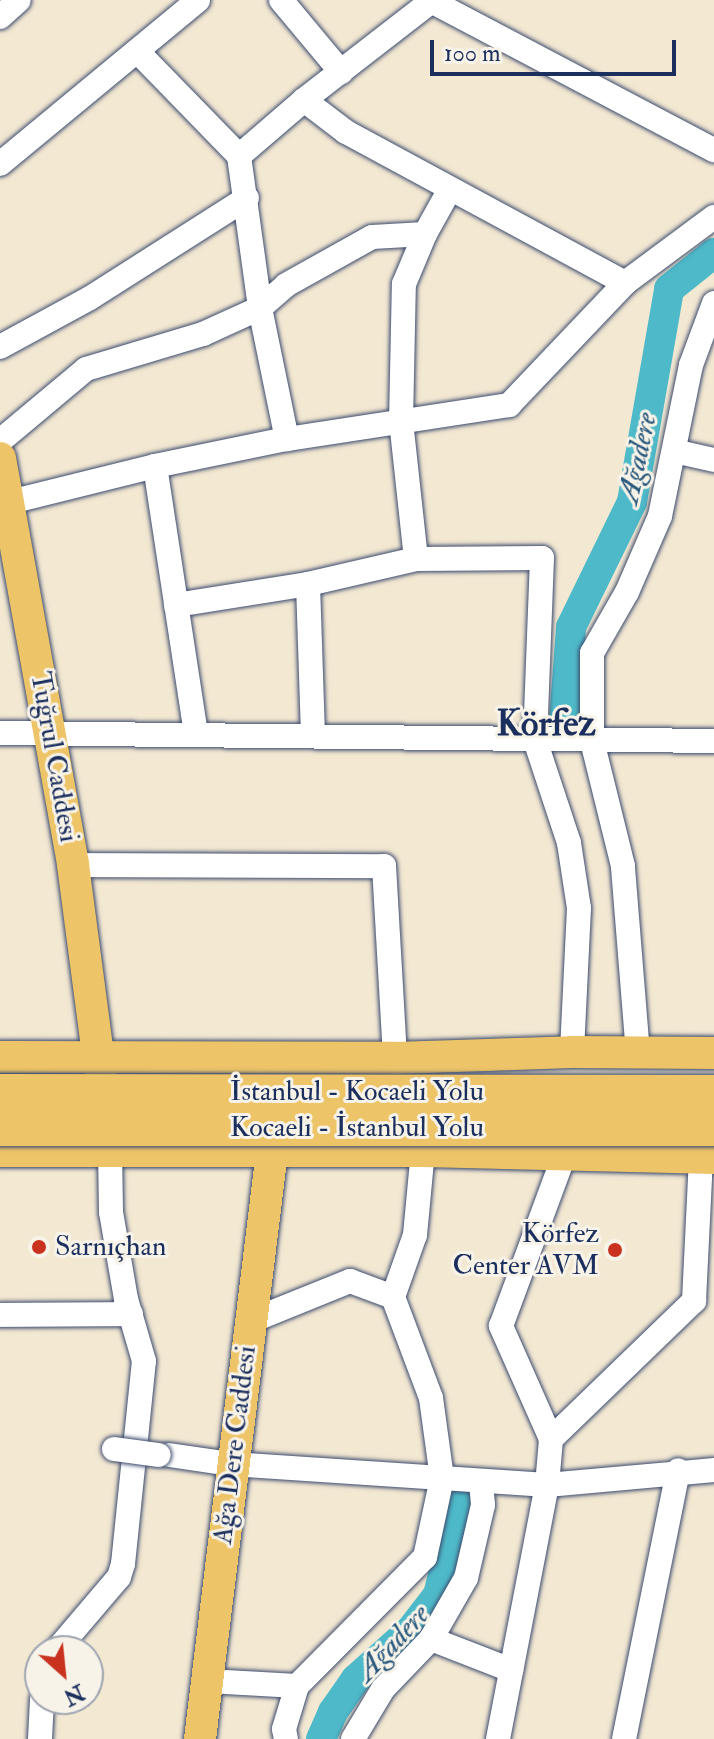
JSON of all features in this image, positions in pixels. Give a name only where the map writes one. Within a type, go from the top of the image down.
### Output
[{"type":"highway","name":"İstanbul - Kocaeli Yolu","points":[[0,1092],[714,1093]]},
{"type":"highway","name":"Kocaeli - İstanbul Yolu","points":[[0,1128],[710,1148]]},
{"type":"main road","name":"Tuğrul Caddesi","points":[[0,458],[73,865],[97,1151]]},
{"type":"main road","points":[[0,1057],[714,1053]]},
{"type":"main road","points":[[408,1057],[423,1151]]},
{"type":"main road","points":[[0,1151],[565,1153],[710,1148]]},
{"type":"main road","name":"Ağa Dere Caddesi","points":[[200,1739],[231,1464],[272,1152]]},
{"type":"street","points":[[0,17],[19,0]]},
{"type":"street","points":[[0,164],[198,0]]},
{"type":"street","points":[[281,0],[341,72]]},
{"type":"street","points":[[239,156],[304,100],[432,1],[714,150]]},
{"type":"street","points":[[137,51],[239,156],[260,308],[287,439]]},
{"type":"street","points":[[304,100],[346,132],[625,283]]},
{"type":"street","points":[[416,559],[401,422],[404,284],[425,234],[450,189]]},
{"type":"street","points":[[0,347],[90,298],[247,198]]},
{"type":"street","points":[[10,502],[155,466],[287,439],[509,405],[625,283],[714,217]]},
{"type":"street","points":[[0,441],[86,369],[203,334],[260,308],[286,285],[372,237],[425,234]]},
{"type":"street","points":[[638,1054],[623,866],[592,741],[592,653],[627,592],[660,516],[691,365],[714,303]]},
{"type":"street","points":[[674,451],[714,460]]},
{"type":"street","points":[[155,466],[196,733]]},
{"type":"street","points":[[176,605],[308,584],[416,559],[542,558],[535,740],[569,843],[579,908],[572,1052]]},
{"type":"street","points":[[308,584],[313,735]]},
{"type":"street","points":[[0,733],[714,741]]},
{"type":"street","points":[[73,865],[384,866],[408,1057]]},
{"type":"street","points":[[551,1439],[704,1301],[710,1148]]},
{"type":"street","points":[[70,1635],[119,1577],[123,1564],[144,1361],[131,1314],[97,1151]]},
{"type":"street","points":[[286,1739],[284,1729],[297,1686],[425,1557],[442,1478],[431,1398],[393,1297],[415,1235],[423,1151]]},
{"type":"street","points":[[498,1739],[547,1485],[551,1439],[501,1326],[565,1153]]},
{"type":"street","points":[[251,1321],[350,1281],[393,1297]]},
{"type":"street","points":[[0,1315],[131,1314]]},
{"type":"street","points":[[114,1449],[231,1464],[547,1485],[678,1470],[714,1470]]},
{"type":"street","points":[[624,1739],[678,1470]]},
{"type":"street","points":[[353,1739],[383,1689],[431,1639],[466,1578],[483,1505],[481,1482]]},
{"type":"street","points":[[431,1639],[511,1670]]},
{"type":"street","points":[[208,1681],[297,1686]]},
{"type":"street","points":[[40,1739],[41,1715]]},
{"type":"waterway","name":"Ağadere","points":[[564,721],[571,627],[632,502],[669,289],[714,253]]},
{"type":"waterway","name":"Ağadere","points":[[321,1739],[333,1712],[356,1679],[411,1630],[438,1595],[463,1494]]},
{"type":"place","name":"Sarnıçhan","points":[[39,1247]]},
{"type":"place","name":"Körfez Center AVM","points":[[615,1250]]},
{"type":"district","name":"Körfez","points":[[546,724]]}]
